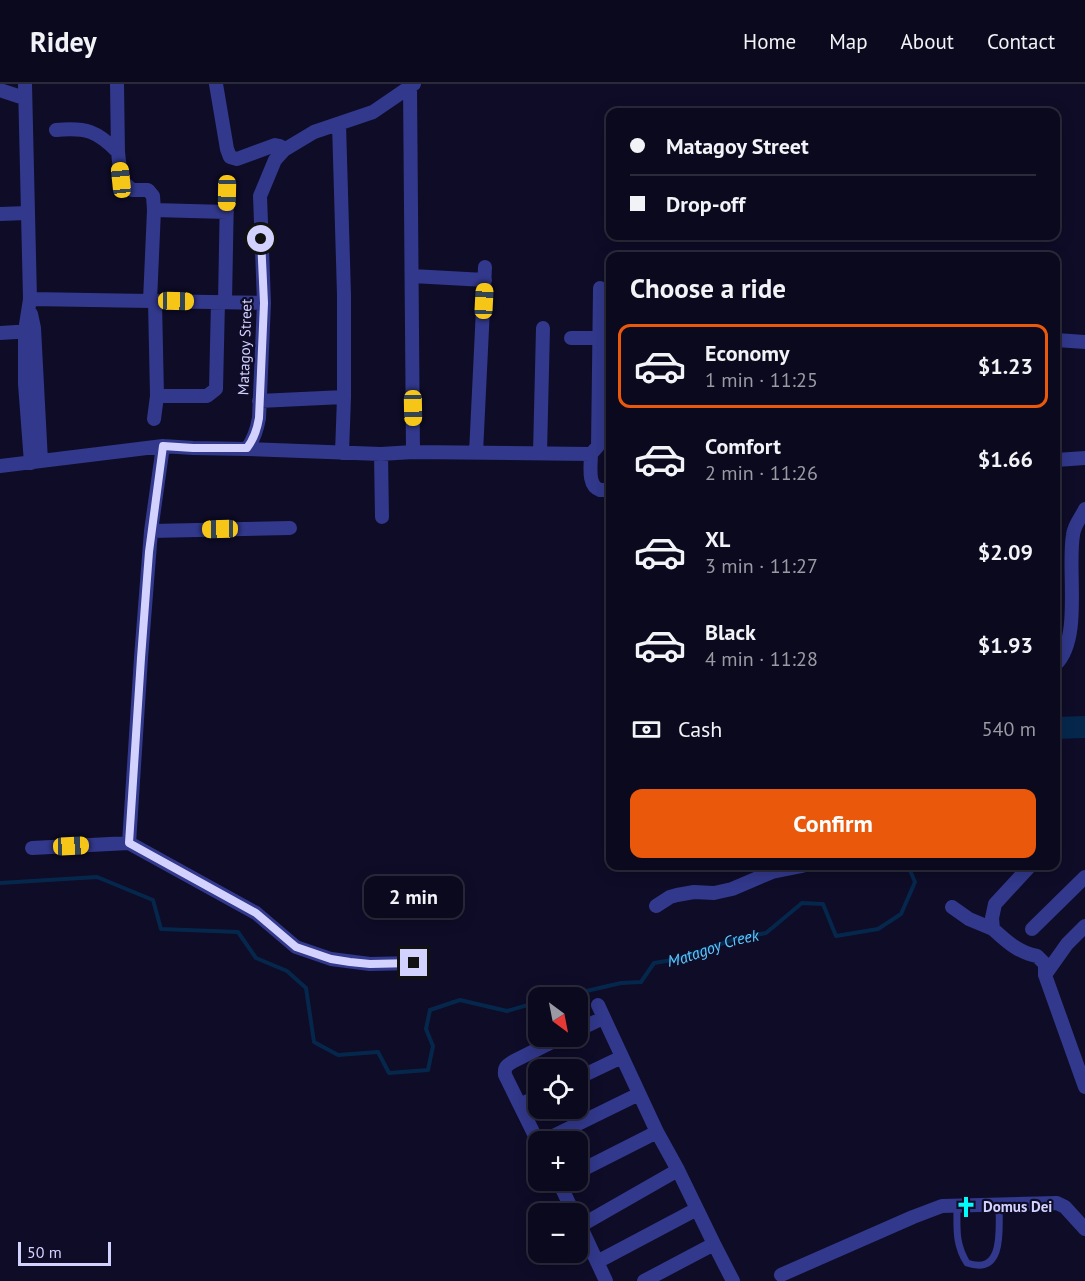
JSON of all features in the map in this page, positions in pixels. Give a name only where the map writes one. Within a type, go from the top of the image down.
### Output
[{"type":"street","points":[[117,84],[118,152],[121,180],[132,190],[147,190],[153,196],[153,301],[157,396],[154,419]]},
{"type":"street","points":[[216,84],[230,157],[237,159],[275,145],[284,150]]},
{"type":"street","points":[[412,85],[413,452]]},
{"type":"street","name":"Matagoy Street","points":[[247,448],[257,430],[259,400],[264,303],[260,196],[275,160],[284,150],[314,132],[373,112],[412,85]]},
{"type":"street","points":[[0,90],[24,91],[29,331],[36,462]]},
{"type":"street","points":[[339,124],[344,294],[342,453]]},
{"type":"street","points":[[56,130],[83,129],[96,133],[118,152]]},
{"type":"street","points":[[157,396],[207,396],[216,389],[227,193]]},
{"type":"street","points":[[154,210],[227,212]]},
{"type":"street","points":[[0,214],[27,213]]},
{"type":"street","points":[[412,276],[485,273],[476,453]]},
{"type":"street","points":[[600,288],[598,446],[591,454],[591,481],[599,490],[606,490]]},
{"type":"street","points":[[30,304],[153,301],[264,303]]},
{"type":"street","points":[[540,453],[543,328]]},
{"type":"street","points":[[0,333],[29,331]]},
{"type":"street","points":[[571,338],[598,338]]},
{"type":"street","points":[[1060,340],[1085,342]]},
{"type":"street","points":[[259,400],[344,397]]},
{"type":"street","points":[[0,466],[163,446],[381,454],[413,452],[591,454]]},
{"type":"street","points":[[129,843],[151,531],[163,446]]},
{"type":"street","points":[[381,454],[382,517]]},
{"type":"street","points":[[1060,460],[1085,458]]},
{"type":"street","points":[[1060,660],[1072,616],[1070,568],[1074,529],[1085,509]]},
{"type":"street","points":[[151,531],[290,528]]},
{"type":"street","points":[[1060,568],[1070,568]]},
{"type":"street","points":[[33,848],[129,843],[256,913],[296,947],[331,959],[350,962],[414,963]]},
{"type":"street","points":[[656,906],[670,897],[694,892],[714,893],[732,889],[782,870]]},
{"type":"street","points":[[993,928],[992,918],[995,904],[1025,870]]},
{"type":"street","points":[[1032,929],[1084,879]]},
{"type":"street","points":[[952,907],[969,919],[993,928],[1013,947],[1029,956],[1036,956],[1045,964],[1045,975],[1085,1087]]},
{"type":"street","points":[[1045,975],[1067,944],[1085,926]]},
{"type":"street","points":[[588,1021],[600,1011],[657,1132],[733,1281]]},
{"type":"street","points":[[534,1131],[504,1070],[507,1065],[542,1047]]},
{"type":"street","points":[[588,1073],[622,1057]]},
{"type":"street","points":[[563,1131],[639,1094]]},
{"type":"street","points":[[520,1105],[528,1101]]},
{"type":"street","points":[[588,1167],[657,1132]]},
{"type":"street","points":[[588,1215],[678,1170]]},
{"type":"street","points":[[781,1275],[942,1206],[1057,1203],[1065,1207],[1085,1229]]},
{"type":"street","points":[[597,1262],[697,1209]]},
{"type":"street","points":[[588,1243],[606,1281]]},
{"type":"street","points":[[644,1281],[714,1244]]},
{"type":"lane","points":[[957,1206],[957,1234],[960,1252],[967,1263],[975,1266],[987,1264],[996,1254],[999,1239],[999,1205]]},
{"type":"waterway","name":"Matagoy Creek","points":[[1060,728],[1085,727]]},
{"type":"waterway","name":"Matagoy Creek","points":[[588,991],[621,983],[641,982],[654,963],[678,959],[735,939],[766,933],[802,903],[823,904],[836,936],[878,929],[901,914],[915,882],[910,870]]},
{"type":"waterway","name":"Matagoy Creek","points":[[0,883],[97,877],[153,900],[161,929],[238,932],[256,958],[287,971],[306,988],[314,1042],[338,1055],[378,1052],[389,1073],[428,1070],[433,1046],[426,1029],[430,1010],[460,1000],[507,1011],[528,1005]]},
{"type":"place","name":"Domus Dei","points":[[966,1207]]},
{"type":"route","points":[[261,239],[264,303],[259,418],[253,440],[247,448],[163,446],[149,552],[129,843],[256,913],[296,947],[331,959],[350,962],[414,963]]}]
